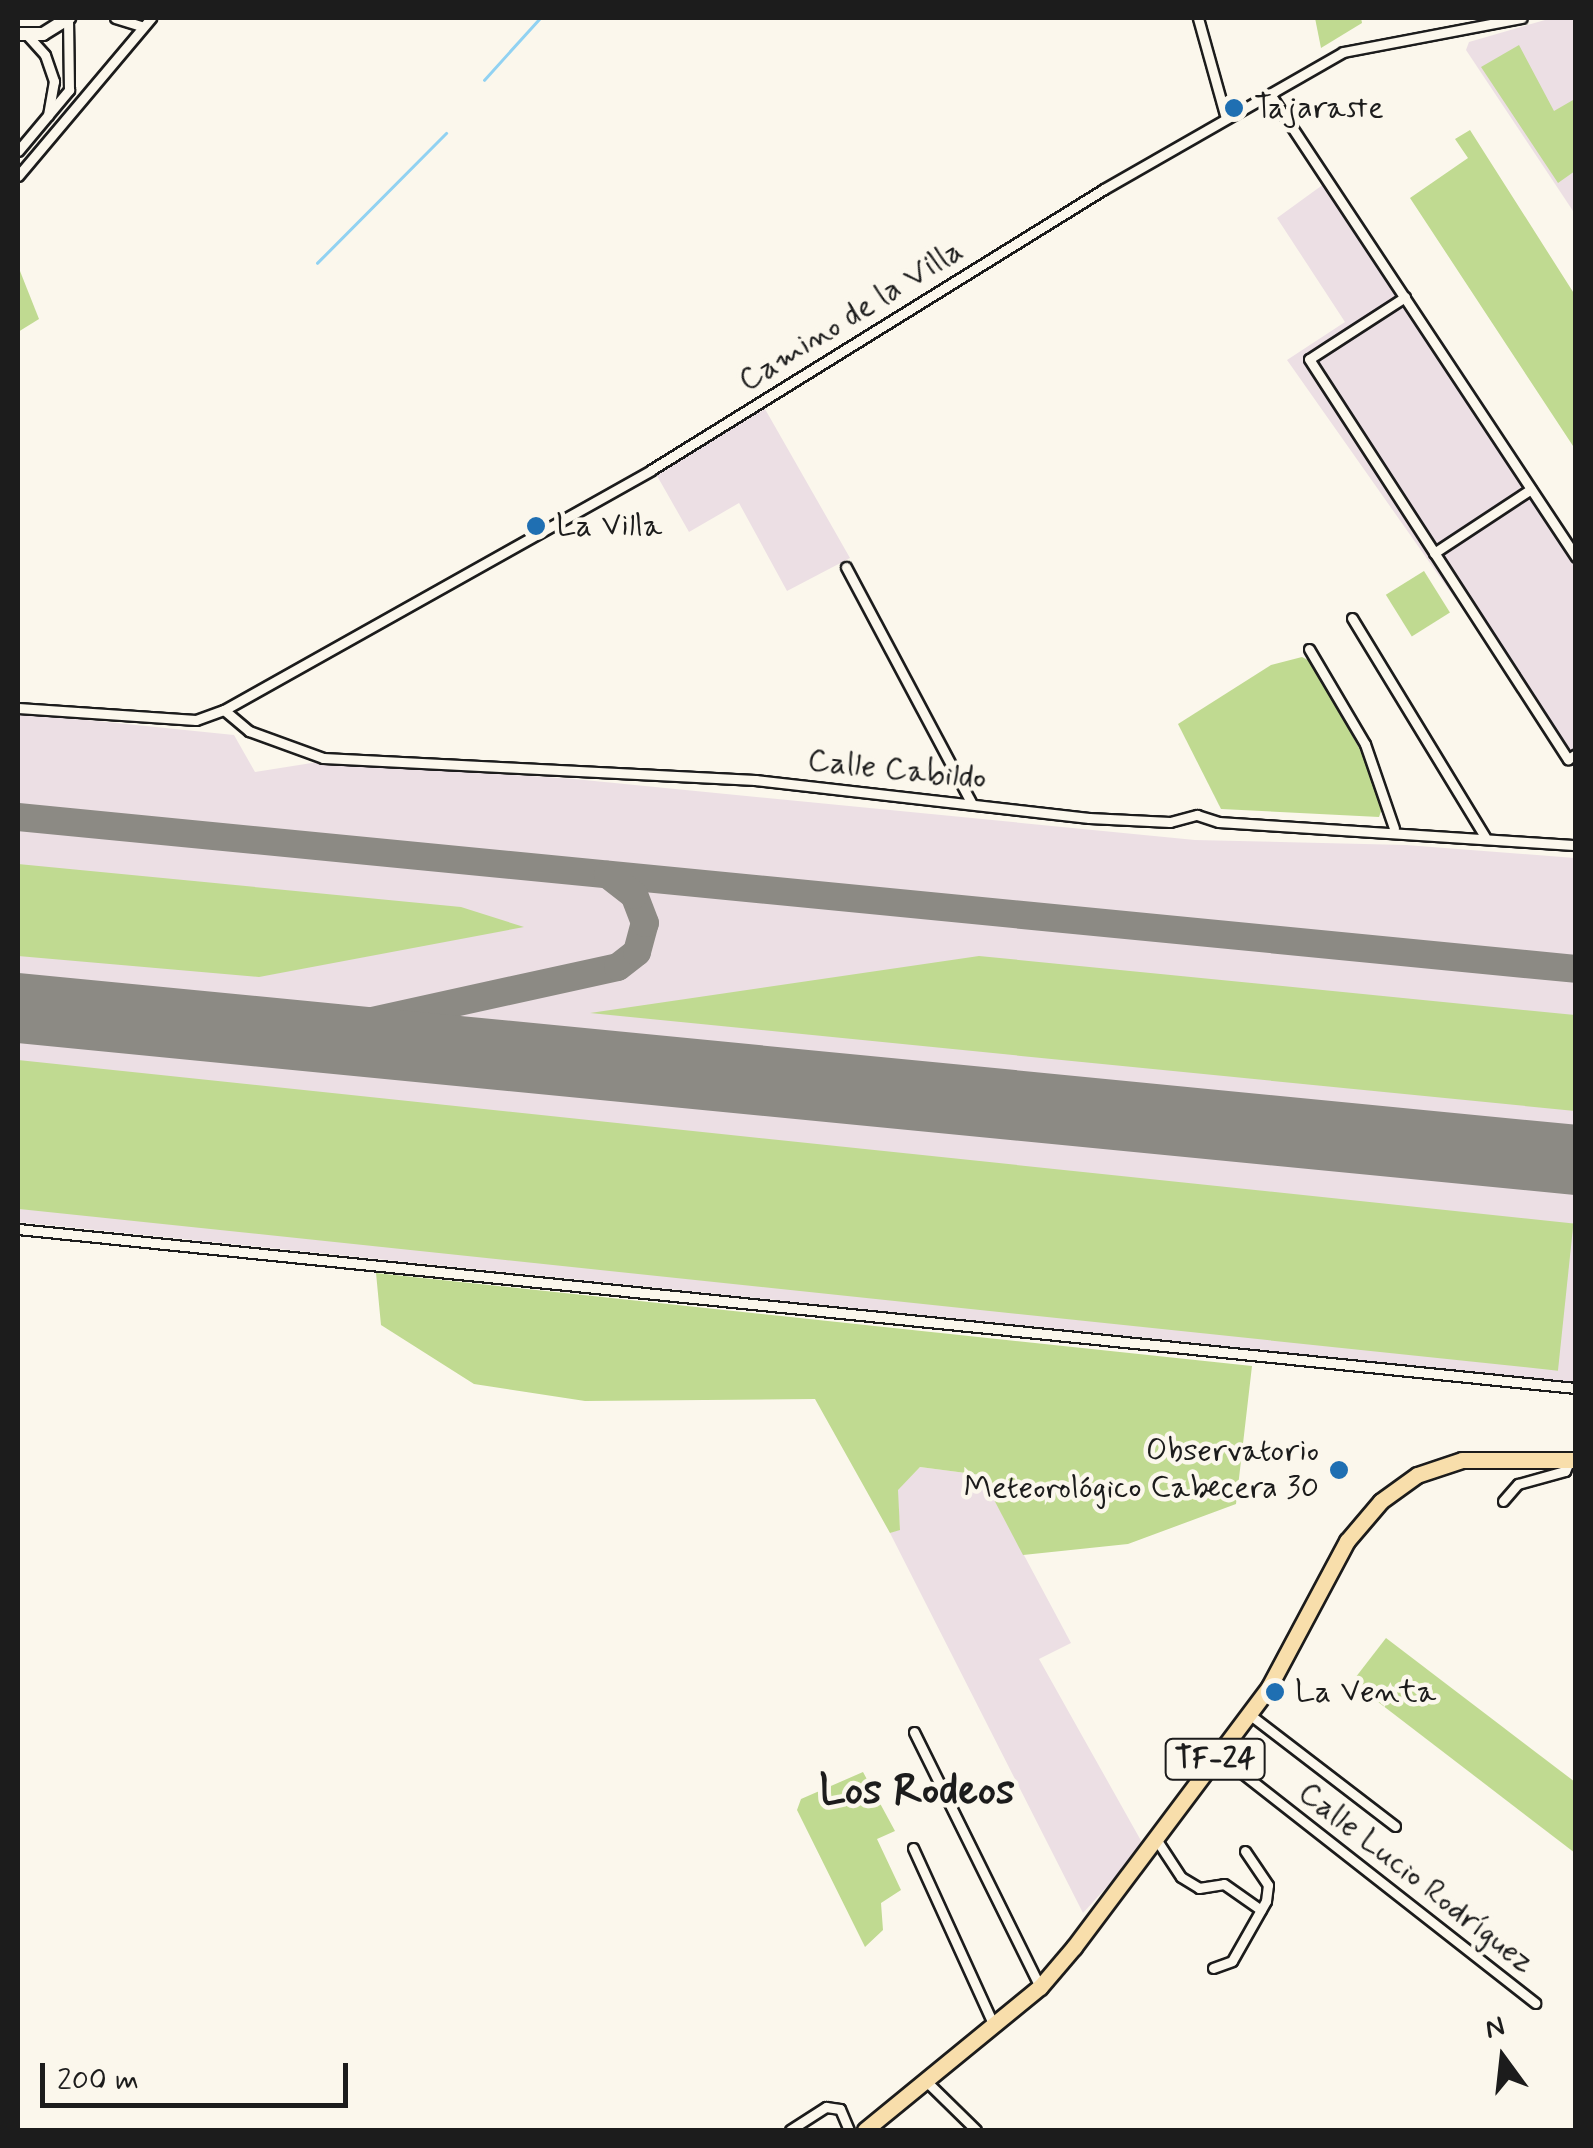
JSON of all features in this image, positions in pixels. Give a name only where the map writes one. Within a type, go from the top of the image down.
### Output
[{"type":"main road","points":[[23,35],[69,18]]},
{"type":"main road","name":"TF-24","points":[[864,2130],[1040,1987],[1249,1714],[1280,1669],[1347,1541],[1380,1501],[1417,1475],[1462,1460],[1573,1460]]},
{"type":"street","points":[[18,151],[46,118],[60,108],[73,76],[69,18]]},
{"type":"street","points":[[115,18],[142,26]]},
{"type":"street","points":[[18,176],[151,18]]},
{"type":"street","points":[[1198,18],[1226,118]]},
{"type":"street","name":"Camino de la Villa","points":[[18,708],[196,720],[224,710],[651,470],[1226,118],[1360,46],[1522,18]]},
{"type":"street","points":[[23,35],[45,54],[54,81],[46,118]]},
{"type":"street","points":[[1270,94],[1576,557]]},
{"type":"street","points":[[1405,297],[1309,359],[1572,757]]},
{"type":"street","points":[[1434,553],[1531,489]]},
{"type":"street","points":[[846,567],[971,802]]},
{"type":"street","points":[[1352,618],[1485,837]]},
{"type":"street","points":[[1309,649],[1365,744],[1394,828]]},
{"type":"street","name":"Calle Cabildo","points":[[224,710],[249,731],[323,758],[754,780],[1089,818],[1170,822],[1197,815],[1219,822],[1394,828],[1576,845]]},
{"type":"street","points":[[18,1229],[1576,1388]]},
{"type":"street","points":[[1503,1501],[1518,1484],[1565,1471],[1573,1460]]},
{"type":"street","points":[[1249,1714],[1395,1826]]},
{"type":"street","points":[[914,1732],[1040,1987]]},
{"type":"street","name":"Calle Lucio Rodríguez","points":[[1218,1755],[1534,2003]]},
{"type":"street","points":[[1156,1839],[1181,1876],[1199,1888],[1224,1884],[1261,1910]]},
{"type":"street","points":[[913,1848],[994,2026]]},
{"type":"street","points":[[1213,1968],[1232,1960],[1261,1910],[1268,1885],[1245,1851]]},
{"type":"street","points":[[926,2081],[976,2130]]},
{"type":"street","points":[[790,2130],[826,2107],[840,2109],[850,2130]]},
{"type":"shaded area","points":[[1552,18],[1575,18],[1575,214],[1466,50],[1469,42]]},
{"type":"shaded area","points":[[1328,181],[1575,557],[1576,754],[1568,759],[1287,360],[1345,322],[1277,218]]},
{"type":"shaded area","points":[[765,409],[850,558],[787,591],[739,503],[689,532],[656,474]]},
{"type":"shaded area","points":[[18,713],[234,735],[255,772],[318,762],[574,779],[1195,840],[1406,845],[1575,858],[1575,1382],[18,1222]]},
{"type":"shaded area","points":[[920,1467],[981,1475],[1071,1643],[1039,1659],[1144,1846],[1083,1913],[890,1533],[900,1529],[897,1490]]},
{"type":"green space","points":[[1315,18],[1361,18],[1362,23],[1321,48]]},
{"type":"green space","points":[[1519,45],[1554,111],[1573,100],[1575,104],[1575,171],[1558,183],[1481,67]]},
{"type":"green space","points":[[1470,130],[1575,295],[1575,449],[1410,198],[1468,158],[1455,139]]},
{"type":"green space","points":[[18,266],[39,319],[18,332]]},
{"type":"green space","points":[[1424,571],[1450,613],[1412,636],[1386,595]]},
{"type":"green space","points":[[1302,657],[1312,662],[1371,770],[1384,803],[1379,817],[1221,809],[1178,724],[1271,665]]},
{"type":"green space","points":[[18,864],[461,907],[524,927],[259,977],[18,956]]},
{"type":"green space","points":[[979,956],[1575,1015],[1575,1111],[590,1013]]},
{"type":"green space","points":[[18,1060],[1573,1223],[1558,1371],[18,1209]]},
{"type":"green space","points":[[376,1273],[1252,1366],[1236,1504],[1128,1544],[1023,1555],[981,1475],[920,1467],[898,1490],[900,1530],[890,1533],[815,1399],[585,1401],[474,1384],[381,1325]]},
{"type":"green space","points":[[1386,1638],[1575,1782],[1575,1853],[1352,1682]]},
{"type":"green space","points":[[863,1772],[895,1831],[877,1839],[901,1890],[881,1903],[883,1930],[865,1947],[797,1810],[801,1799]]},
{"type":"waterway","points":[[484,80],[540,18]]},
{"type":"waterway","points":[[317,263],[446,133]]},
{"type":"taxiway","points":[[18,817],[1576,969]]},
{"type":"taxiway","points":[[304,1036],[618,967],[637,952],[645,923],[634,895],[608,875]]},
{"type":"runway","points":[[18,1008],[1576,1160]]},
{"type":"place","name":"Tajaraste","points":[[1234,108]]},
{"type":"place","name":"La Villa","points":[[536,526]]},
{"type":"place","name":"Observatorio Meteorológico Cabecera 30","points":[[1339,1470]]},
{"type":"place","name":"La Venta","points":[[1275,1692]]},
{"type":"district","name":"Los Rodeos","points":[[917,1792]]}]
